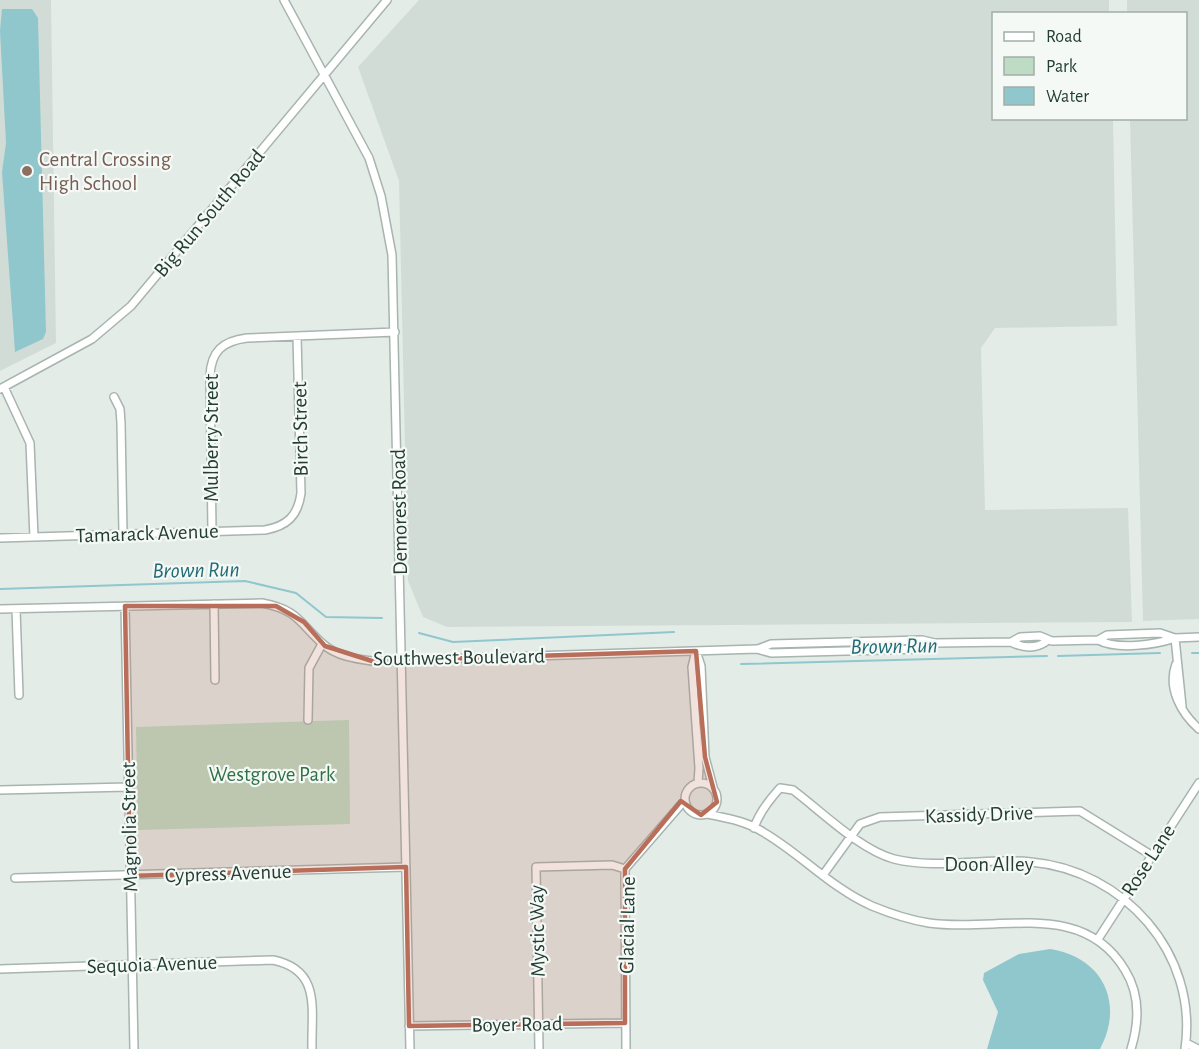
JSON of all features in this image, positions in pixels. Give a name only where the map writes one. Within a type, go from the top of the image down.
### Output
[{"type":"street","name":"Demorest Road","points":[[284,0],[369,158],[381,196],[394,273],[410,1049]]},
{"type":"street","name":"Big Run South Road","points":[[2,388],[92,339],[123,314],[387,0]]},
{"type":"street","points":[[297,336],[395,332]]},
{"type":"street","name":"Mulberry Street","points":[[212,532],[210,376],[212,360],[220,347],[233,340],[297,336]]},
{"type":"street","name":"Birch Street","points":[[291,519],[298,509],[301,493],[297,336]]},
{"type":"street","points":[[2,388],[30,443],[34,537]]},
{"type":"street","points":[[114,397],[120,409],[121,423],[123,534]]},
{"type":"street","name":"Tamarack Avenue","points":[[0,538],[265,530],[291,519]]},
{"type":"street","name":"Southwest Boulevard","points":[[0,609],[250,602],[276,606],[304,622],[322,644],[353,658],[402,660],[757,649],[771,644],[922,640],[935,644],[1011,642],[1020,637],[1040,636],[1047,641],[1098,640],[1107,635],[1160,633],[1175,638],[1199,637]]},
{"type":"street","points":[[214,604],[215,680]]},
{"type":"street","name":"Magnolia Street","points":[[125,606],[134,1049]]},
{"type":"street","points":[[16,609],[19,695]]},
{"type":"street","points":[[1175,638],[1182,707],[1199,729]]},
{"type":"street","points":[[308,720],[309,668],[322,644]]},
{"type":"street","points":[[696,651],[692,667],[698,783]]},
{"type":"street","points":[[696,651],[701,666],[705,757],[717,802],[730,818]]},
{"type":"street","points":[[691,812],[685,800],[688,788],[698,783],[713,787]]},
{"type":"street","name":"Rose Lane","points":[[1098,939],[1199,783]]},
{"type":"street","points":[[0,790],[128,787]]},
{"type":"street","name":"Doon Alley","points":[[754,828],[757,819],[776,793],[780,788],[786,788],[793,790],[852,835],[891,858],[913,863],[1030,861],[1089,878],[1124,898],[1150,919],[1173,952],[1187,997],[1185,1046]]},
{"type":"street","name":"Glacial Lane","points":[[626,1049],[625,869],[685,800]]},
{"type":"street","points":[[707,814],[717,802]]},
{"type":"street","name":"Kassidy Drive","points":[[823,875],[860,824],[880,817],[1080,811],[1151,855]]},
{"type":"street","points":[[672,817],[691,812],[730,818],[754,828],[842,890],[872,906],[929,923],[1052,924],[1082,931],[1098,939],[1111,949],[1131,980],[1137,1022],[1131,1049]]},
{"type":"street","name":"Mystic Way","points":[[539,1049],[536,867],[612,865],[625,869]]},
{"type":"street","name":"Cypress Avenue","points":[[15,878],[406,867]]},
{"type":"street","name":"Sequoia Avenue","points":[[0,969],[273,960],[288,963],[301,971],[311,992],[312,1049]]},
{"type":"street","name":"Boyer Road","points":[[409,1026],[625,1023]]},
{"type":"street","points":[[1185,1046],[1198,1049]]},
{"type":"highlighted area","points":[[125,606],[276,606],[304,622],[325,646],[372,661],[696,651],[705,757],[717,802],[701,815],[681,801],[625,869],[625,1023],[409,1026],[406,867],[130,876]]},
{"type":"shaded area","name":"Central Crossing High School","points":[[0,0],[51,0],[56,343],[0,371]]},
{"type":"shaded area","points":[[419,0],[1109,0],[1109,12],[992,12],[992,120],[1113,120],[1117,326],[995,328],[981,348],[985,510],[1128,508],[1132,622],[447,627],[423,617],[408,581],[399,181],[358,67]]},
{"type":"shaded area","points":[[1127,0],[1199,0],[1199,619],[1143,621],[1130,120],[1187,120],[1187,12],[1127,12]]},
{"type":"green space","name":"Westgrove Park","points":[[349,720],[350,824],[138,830],[136,727]]},
{"type":"water","name":"Central Crossing High School","points":[[2,9],[32,9],[38,18],[46,332],[43,339],[15,352],[2,172],[6,143],[0,31]]},
{"type":"water","points":[[1050,949],[1083,961],[1104,984],[1109,999],[1110,1015],[1107,1032],[1100,1049],[987,1049],[998,1012],[983,980],[984,973],[1019,954]]},
{"type":"waterway","name":"Brown Run","points":[[0,589],[245,581],[296,593],[326,617],[382,618]]},
{"type":"waterway","name":"Brown Run","points":[[419,633],[453,642],[674,632]]},
{"type":"waterway","name":"Brown Run","points":[[1058,656],[1160,653]]},
{"type":"waterway","name":"Brown Run","points":[[1192,653],[1199,653]]},
{"type":"waterway","name":"Brown Run","points":[[741,664],[1047,656]]},
{"type":"place","name":"Central Crossing High School","points":[[27,171]]}]
